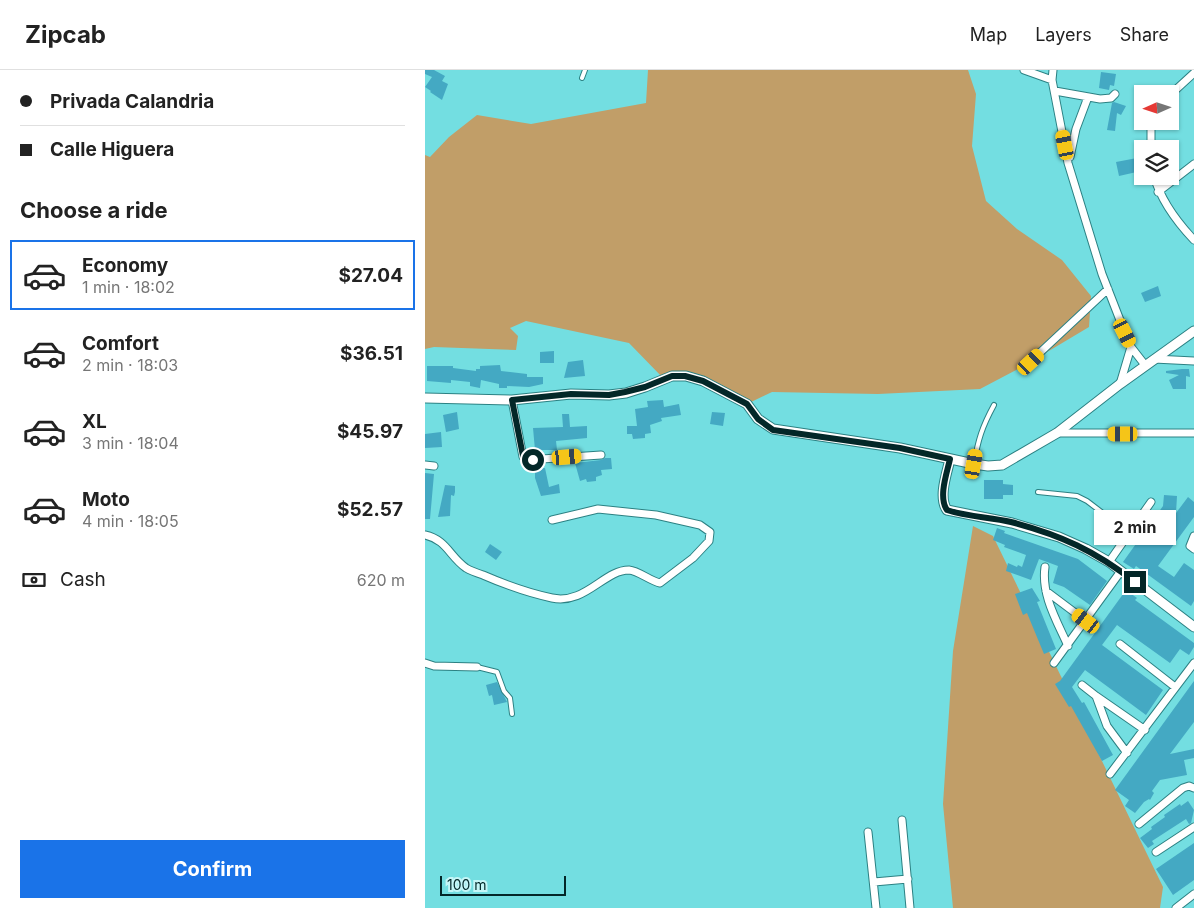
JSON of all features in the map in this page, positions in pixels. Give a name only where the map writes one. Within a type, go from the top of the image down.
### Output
[{"type":"street","points":[[1024,70],[1052,80]]},
{"type":"street","points":[[1053,70],[1052,80],[1069,163],[1102,274],[1131,347],[1145,365]]},
{"type":"street","points":[[1179,87],[1194,73]]},
{"type":"street","points":[[1055,91],[1107,99],[1115,94]]},
{"type":"street","points":[[1069,163],[1075,129],[1088,97]]},
{"type":"street","points":[[1158,192],[1194,164]]},
{"type":"street","points":[[1156,185],[1158,192],[1174,217],[1194,240]]},
{"type":"street","points":[[1031,362],[1108,289]]},
{"type":"street","points":[[425,398],[512,400],[571,394],[617,394],[645,387],[672,376],[685,376],[703,381],[747,404],[758,419],[773,430],[900,448],[974,464],[1002,465],[1057,433],[1145,365],[1194,331]]},
{"type":"street","points":[[1120,384],[1131,347]]},
{"type":"street","points":[[1154,359],[1194,361]]},
{"type":"street","points":[[512,400],[523,456],[527,460],[601,455]]},
{"type":"street","points":[[1057,433],[1194,433]]},
{"type":"street","points":[[950,459],[943,496],[944,505],[947,510],[1012,522],[1059,537],[1086,549],[1109,562],[1194,627]]},
{"type":"street","points":[[425,464],[434,466]]},
{"type":"street","points":[[1109,562],[1151,502]]},
{"type":"street","points":[[425,535],[440,540],[466,568],[521,591],[555,599],[572,598],[615,574],[628,570],[660,584],[698,552],[709,540],[710,532],[700,525],[656,515],[598,510],[552,520]]},
{"type":"street","points":[[1194,536],[1190,546],[1194,549]]},
{"type":"street","points":[[1045,568],[1043,579],[1045,590],[1068,646]]},
{"type":"street","points":[[1054,663],[1121,571]]},
{"type":"street","points":[[1045,590],[1086,621]]},
{"type":"street","points":[[1120,644],[1175,686]]},
{"type":"street","points":[[425,663],[434,666],[477,667]]},
{"type":"street","points":[[1110,774],[1194,663]]},
{"type":"street","points":[[1082,685],[1145,730]]},
{"type":"street","points":[[1096,696],[1107,726],[1127,753]]},
{"type":"street","points":[[1139,824],[1183,788],[1189,786],[1194,788]]},
{"type":"street","points":[[902,820],[910,908]]},
{"type":"street","points":[[1156,852],[1194,827]]},
{"type":"street","points":[[868,832],[876,908]]},
{"type":"street","points":[[874,882],[908,879]]},
{"type":"street","points":[[1176,908],[1194,894]]},
{"type":"lane","points":[[582,78],[585,70]]},
{"type":"lane","points":[[974,464],[983,424],[994,405]]},
{"type":"lane","points":[[1038,492],[1077,496],[1087,501],[1129,533]]},
{"type":"lane","points":[[477,667],[497,672],[504,691],[510,698],[512,714]]},
{"type":"shaded area","points":[[648,70],[968,70],[976,94],[972,146],[986,201],[1017,229],[1062,260],[1091,296],[1089,327],[1022,367],[980,389],[878,394],[772,392],[747,404],[703,381],[663,378],[629,343],[526,321],[510,328],[518,336],[516,350],[434,347],[425,349],[425,155],[430,157],[449,137],[477,115],[531,124],[646,103]]},
{"type":"shaded area","points":[[973,526],[993,536],[1163,887],[1160,908],[953,908],[943,804],[953,651]]},
{"type":"building","points":[[425,70],[434,70],[445,76],[442,81],[448,84],[442,100],[425,87],[432,77],[425,74]]},
{"type":"building","points":[[1101,72],[1116,74],[1114,86],[1110,85],[1109,90],[1099,88]]},
{"type":"building","points":[[1112,103],[1126,106],[1121,115],[1117,113],[1115,131],[1107,130]]},
{"type":"building","points":[[1134,159],[1134,173],[1119,176],[1116,162]]},
{"type":"building","points":[[1158,286],[1161,296],[1145,302],[1141,293]]},
{"type":"building","points":[[554,351],[554,363],[540,363],[540,352]]},
{"type":"building","points":[[583,360],[585,376],[564,378],[568,362]]},
{"type":"building","points":[[500,365],[501,371],[527,374],[527,377],[543,377],[543,384],[529,387],[507,386],[507,388],[499,388],[499,384],[481,380],[480,388],[470,386],[470,382],[451,380],[451,383],[427,381],[427,366],[453,366],[453,368],[476,371],[476,369],[480,369],[480,366]]},
{"type":"building","points":[[1189,369],[1190,377],[1186,376],[1186,389],[1173,389],[1169,380],[1179,375],[1166,373],[1166,371]]},
{"type":"building","points":[[663,400],[664,407],[679,404],[681,415],[661,418],[662,421],[650,425],[651,433],[645,434],[645,438],[633,439],[632,434],[627,434],[627,426],[637,426],[635,409],[648,407],[647,401]]},
{"type":"building","points":[[457,412],[459,429],[446,432],[443,415]]},
{"type":"building","points":[[712,412],[725,413],[723,426],[710,424]]},
{"type":"building","points":[[562,414],[569,414],[570,427],[587,426],[587,438],[556,441],[557,450],[535,450],[533,428],[563,427]]},
{"type":"building","points":[[441,432],[442,447],[425,448],[425,434]]},
{"type":"building","points":[[611,458],[612,469],[601,470],[602,475],[596,477],[596,481],[587,482],[586,479],[580,481],[575,463]]},
{"type":"building","points":[[545,468],[549,487],[559,484],[560,493],[541,496],[535,478],[535,469]]},
{"type":"building","points":[[425,473],[434,474],[430,519],[425,519]]},
{"type":"building","points":[[984,480],[1003,480],[1003,484],[1013,485],[1013,495],[1003,495],[1003,499],[984,499]]},
{"type":"building","points":[[445,485],[455,486],[454,496],[451,495],[450,516],[438,517]]},
{"type":"building","points":[[1164,495],[1177,496],[1176,513],[1188,497],[1194,502],[1194,517],[1158,566],[1174,577],[1184,563],[1194,570],[1194,601],[1191,606],[1136,566],[1134,569],[1123,562],[1163,506]]},
{"type":"building","points":[[997,528],[1005,531],[1004,533],[1078,559],[1107,581],[1090,605],[1064,587],[1053,583],[1058,566],[1039,559],[1031,580],[1006,571],[1008,563],[1022,567],[1026,555],[1004,547],[1005,545],[993,540]]},
{"type":"building","points":[[490,544],[502,552],[496,560],[485,552]]},
{"type":"building","points":[[1032,588],[1040,601],[1037,602],[1056,649],[1044,654],[1027,613],[1023,615],[1015,594]]},
{"type":"building","points":[[1126,590],[1137,598],[1135,600],[1194,643],[1194,647],[1189,655],[1180,649],[1170,663],[1117,625],[1102,645],[1163,690],[1146,715],[1085,670],[1072,687],[1082,703],[1084,702],[1113,755],[1102,761],[1071,706],[1069,707],[1055,684],[1060,681]]},
{"type":"building","points":[[1194,681],[1194,722],[1170,754],[1194,749],[1194,758],[1184,760],[1187,775],[1160,780],[1152,791],[1154,793],[1150,800],[1144,802],[1135,813],[1125,806],[1129,800],[1115,790]]},
{"type":"building","points":[[497,682],[507,702],[494,705],[492,695],[489,696],[486,685]]},
{"type":"building","points":[[1188,801],[1194,810],[1191,823],[1189,824],[1186,819],[1152,841],[1154,844],[1148,848],[1140,838],[1165,817],[1164,815]]},
{"type":"building","points":[[1194,843],[1194,880],[1173,895],[1156,869]]},
{"type":"route","points":[[533,460],[527,460],[523,456],[512,400],[571,394],[609,395],[645,387],[663,378],[685,376],[703,381],[747,404],[758,419],[773,430],[900,448],[950,459],[943,496],[944,505],[947,510],[1012,522],[1059,537],[1109,562],[1135,582]]}]
